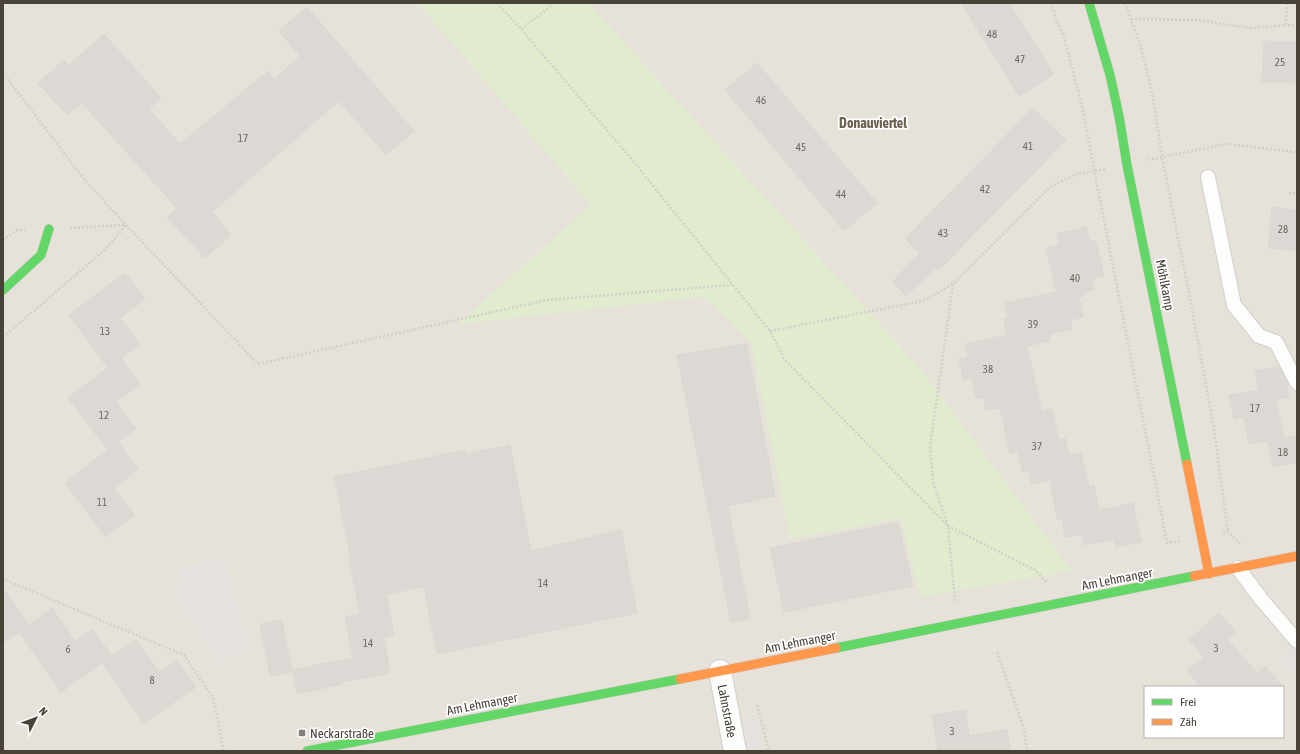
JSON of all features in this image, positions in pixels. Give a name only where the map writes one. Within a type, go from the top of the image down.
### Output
[{"type":"street","name":"Möhlkamp","points":[[1089,3],[1110,75],[1119,116],[1127,165],[1209,574]]},
{"type":"street","points":[[3,290],[41,255],[49,230]]},
{"type":"street","name":"Am Lehmanger","points":[[307,751],[720,671],[1297,556]]},
{"type":"street","name":"Lahnstraße","points":[[720,671],[735,751]]},
{"type":"lane","points":[[1208,177],[1234,305],[1259,336],[1276,342],[1297,383]]},
{"type":"lane","points":[[1238,568],[1261,599],[1297,641]]},
{"type":"path","points":[[497,3],[629,156],[733,285],[770,331],[784,359],[948,526],[1035,570],[1066,602]]},
{"type":"path","points":[[521,29],[545,11],[552,3]]},
{"type":"path","points":[[1050,3],[1064,38],[1082,102],[1094,171],[1167,543],[1228,532]]},
{"type":"path","points":[[1125,3],[1140,44],[1152,91],[1162,157],[1214,429],[1228,532],[1240,543],[1247,542]]},
{"type":"path","points":[[1286,25],[1287,3]]},
{"type":"path","points":[[1131,19],[1198,20],[1250,28],[1286,25],[1297,26]]},
{"type":"path","points":[[770,331],[923,301],[953,284],[1050,187],[1076,174],[1226,144],[1297,152]]},
{"type":"path","points":[[1289,193],[1297,194]]},
{"type":"path","points":[[49,230],[126,225],[258,364],[547,300],[733,285]]},
{"type":"path","points":[[953,284],[930,447],[934,482],[948,526],[958,624]]},
{"type":"path","points":[[3,579],[184,655],[213,698],[224,751]]},
{"type":"path","points":[[996,652],[1024,729],[1027,751]]},
{"type":"path","points":[[757,705],[770,751]]},
{"type":"shaded area","points":[[3,3],[1297,3],[1297,751],[3,751]]},
{"type":"shaded area","points":[[224,558],[248,648],[220,663],[189,617],[172,587],[182,583],[179,568]]},
{"type":"shaded area","points":[[1297,645],[1297,679],[1280,660]]},
{"type":"shaded area","points":[[758,721],[764,751],[734,751],[730,725]]},
{"type":"green space","points":[[418,3],[588,3],[918,366],[1072,571],[920,597],[901,518],[790,539],[751,342],[703,297],[458,324],[591,205]]},
{"type":"building","points":[[961,3],[1009,3],[1054,74],[1019,96]]},
{"type":"building","points":[[307,7],[414,131],[386,155],[339,101],[212,212],[231,235],[205,258],[167,217],[177,208],[82,103],[67,115],[38,83],[64,60],[69,65],[104,34],[161,98],[149,109],[180,144],[268,71],[274,79],[300,56],[279,31]]},
{"type":"building","points":[[1264,41],[1297,42],[1297,83],[1262,82]]},
{"type":"building","points":[[757,63],[877,203],[844,231],[725,90]]},
{"type":"building","points":[[1033,108],[1066,140],[938,271],[935,268],[906,296],[892,282],[920,253],[905,239]]},
{"type":"building","points":[[1272,207],[1297,210],[1297,251],[1268,248]]},
{"type":"building","points":[[1086,227],[1090,242],[1096,241],[1104,276],[1092,279],[1094,290],[1083,292],[1084,296],[1079,297],[1083,317],[1070,320],[1072,329],[1049,334],[1050,341],[1027,346],[1042,411],[1052,409],[1059,440],[1065,438],[1069,455],[1081,453],[1089,487],[1094,486],[1099,510],[1133,503],[1141,542],[1116,547],[1113,539],[1084,545],[1081,534],[1065,537],[1062,519],[1057,519],[1050,480],[1032,484],[1029,471],[1022,472],[1018,452],[1010,453],[1000,408],[986,410],[983,397],[976,398],[972,378],[964,380],[959,359],[968,357],[965,344],[1007,335],[1004,319],[1008,318],[1005,303],[1056,292],[1046,248],[1060,245],[1057,234]]},
{"type":"building","points":[[125,273],[145,299],[120,318],[140,344],[121,358],[140,384],[116,402],[136,429],[118,442],[138,469],[114,488],[135,515],[106,537],[65,483],[108,450],[68,398],[108,368],[69,315]]},
{"type":"building","points":[[747,344],[775,496],[728,506],[750,618],[731,622],[677,355]]},
{"type":"building","points":[[1279,367],[1286,380],[1289,397],[1276,400],[1284,438],[1297,435],[1297,462],[1273,467],[1268,441],[1249,444],[1244,417],[1234,419],[1229,395],[1259,390],[1255,371]]},
{"type":"building","points":[[510,445],[531,551],[621,530],[637,613],[437,654],[424,587],[386,594],[394,635],[384,637],[390,673],[342,682],[342,684],[297,694],[292,670],[353,658],[345,617],[360,614],[349,559],[351,559],[334,477],[465,450],[466,454]]},
{"type":"building","points":[[898,522],[913,586],[784,612],[770,548]]},
{"type":"building","points":[[3,588],[29,625],[52,608],[75,641],[92,629],[112,656],[136,640],[159,672],[177,660],[196,687],[144,723],[102,663],[61,692],[19,632],[3,643]]},
{"type":"building","points":[[1219,613],[1236,632],[1227,639],[1257,673],[1265,666],[1282,686],[1200,686],[1187,671],[1204,657],[1189,640]]},
{"type":"building","points":[[282,620],[292,672],[270,676],[260,624]]},
{"type":"building","points":[[966,710],[969,736],[1007,729],[1010,751],[938,751],[932,715]]},
{"type":"traffic: fast","points":[[1089,3],[1110,75],[1119,116],[1127,165],[1187,464]]},
{"type":"traffic: fast","points":[[3,290],[41,255],[49,229]]},
{"type":"traffic: fast","points":[[836,648],[1194,576]]},
{"type":"traffic: fast","points":[[307,751],[680,679]]},
{"type":"traffic: slow","points":[[1187,464],[1209,574]]},
{"type":"traffic: slow","points":[[1194,576],[1297,556]]},
{"type":"traffic: slow","points":[[680,679],[836,648]]},
{"type":"place","name":"Neckarstraße","points":[[302,733]]},
{"type":"district","name":"Donauviertel","points":[[873,123]]}]
